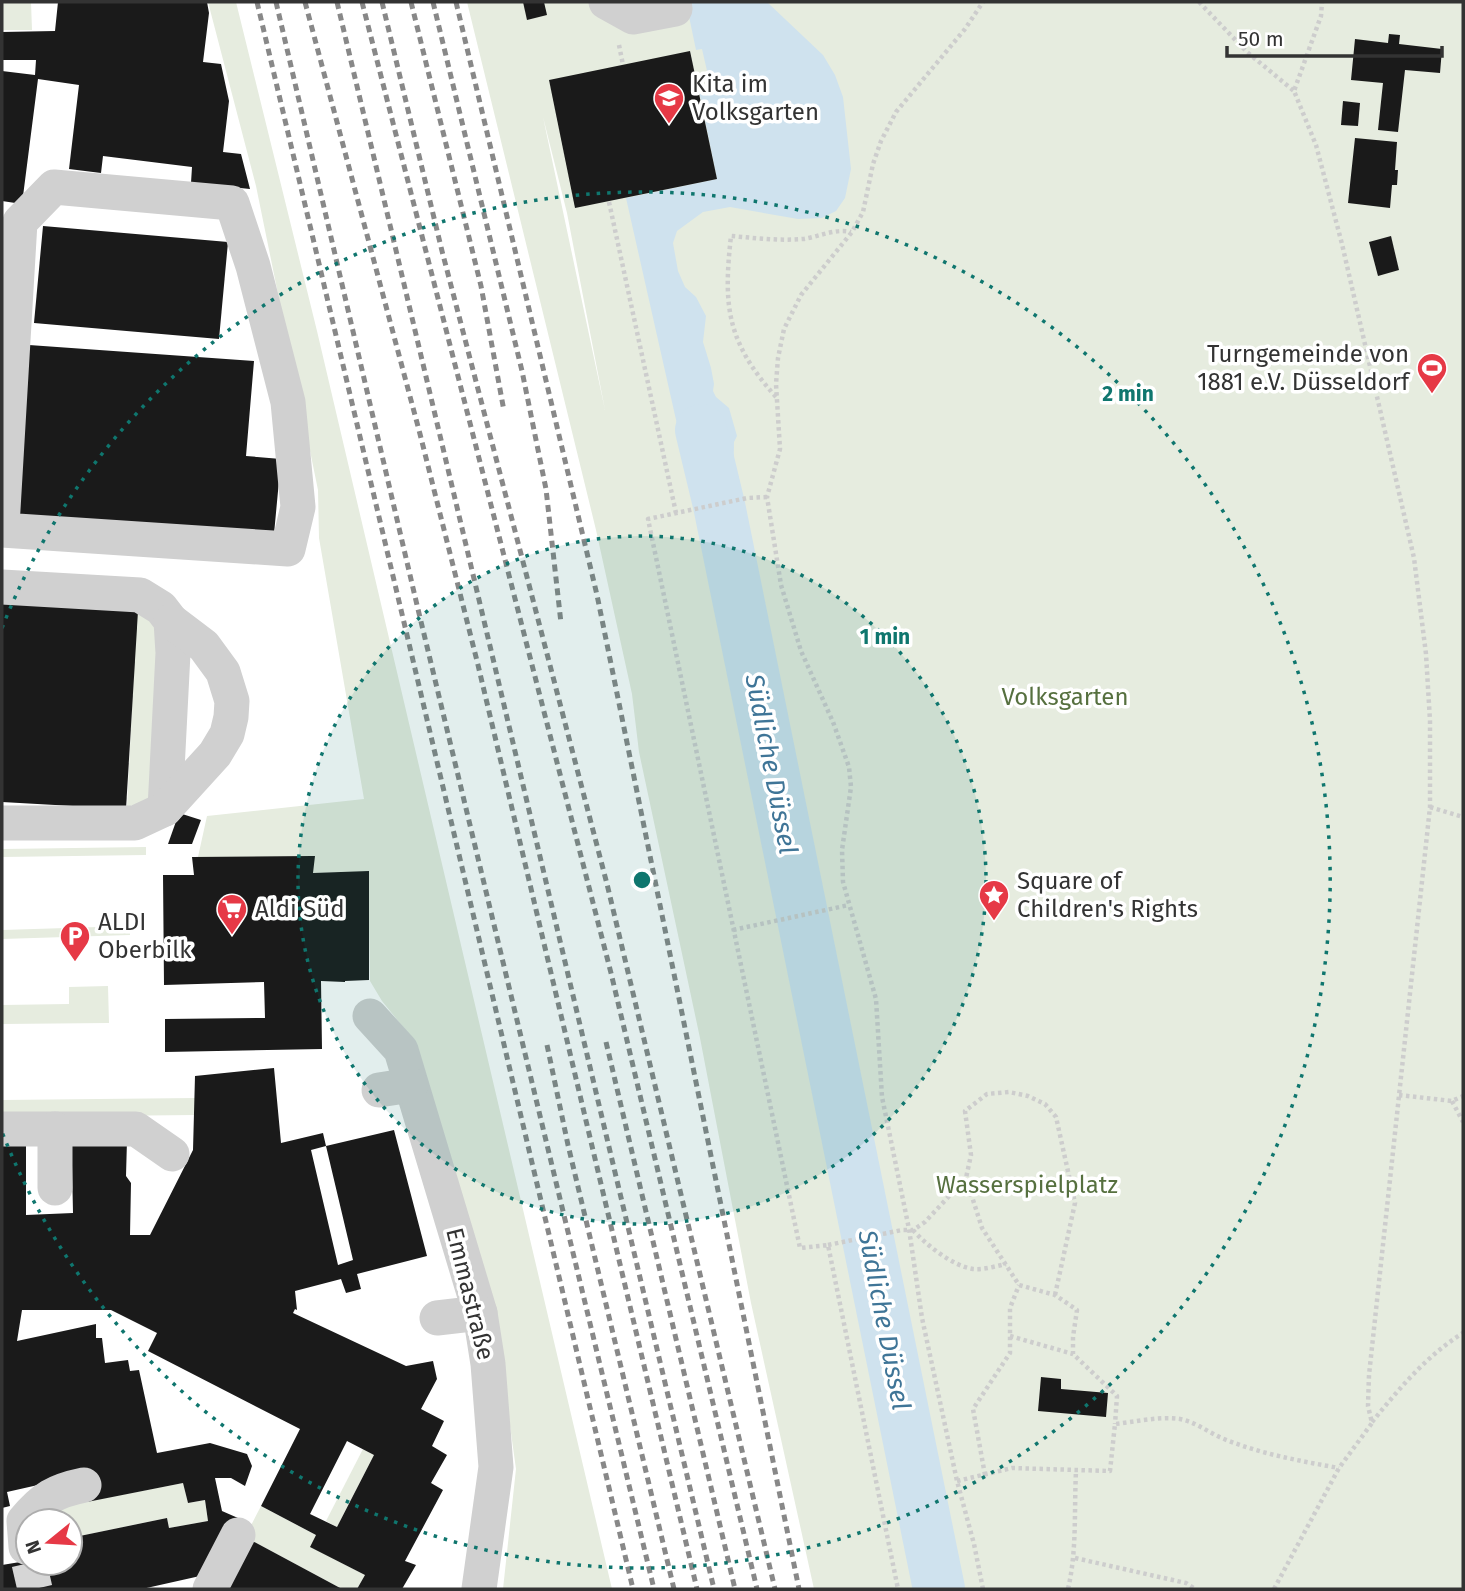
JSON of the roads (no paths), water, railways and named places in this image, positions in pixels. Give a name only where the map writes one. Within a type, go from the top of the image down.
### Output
[{"type":"street","points":[[606,2],[633,17],[675,9],[674,2]]},
{"type":"street","points":[[54,187],[232,203],[253,266],[288,402],[298,507],[288,549],[2,528],[11,221],[54,187]]},
{"type":"street","points":[[2,587],[140,595],[161,608],[171,621],[204,646],[223,672],[232,701],[227,734],[215,754],[166,809],[135,823],[2,823]]},
{"type":"street","points":[[166,809],[173,653],[171,621]]},
{"type":"street","name":"Emmastraße","points":[[370,1017],[401,1050],[395,1087],[480,1313],[488,1364],[496,1468],[479,1589]]},
{"type":"street","points":[[2,1129],[136,1129],[172,1154]]},
{"type":"street","points":[[55,1129],[55,1188]]},
{"type":"street","points":[[437,1318],[480,1313]]},
{"type":"street","points":[[12,1555],[24,1521],[39,1503],[61,1490],[84,1485]]},
{"type":"street","points":[[210,1589],[239,1535]]},
{"type":"water","points":[[686,2],[767,2],[823,55],[835,75],[843,97],[851,169],[845,198],[836,211],[822,218],[798,219],[730,207],[703,212],[677,231],[673,243],[678,271],[685,287],[696,297],[706,316],[703,342],[711,368],[713,391],[729,408],[737,436],[734,442],[733,497],[695,504],[626,198],[717,179],[699,91],[711,88],[702,49],[696,50]]},
{"type":"waterway","name":"Südliche Düssel","points":[[701,430],[719,505],[939,1589]]},
{"type":"tunnel","points":[[32,1577],[35,1589]]},
{"type":"railway","points":[[257,2],[633,1589]]},
{"type":"railway","points":[[276,2],[417,605],[654,1589]]},
{"type":"railway","points":[[305,2],[420,434],[478,665],[697,1589]]},
{"type":"railway","points":[[337,2],[714,1589]]},
{"type":"railway","points":[[362,2],[611,973],[757,1589]]},
{"type":"railway","points":[[382,2],[442,251],[607,884],[775,1589]]},
{"type":"railway","points":[[411,2],[481,286],[504,411]]},
{"type":"railway","points":[[433,2],[522,371],[546,489],[561,623]]},
{"type":"railway","points":[[456,2],[597,595],[799,1589]]},
{"type":"railway","points":[[606,1042],[735,1589]]},
{"type":"railway","points":[[547,1045],[568,1145],[674,1589]]},
{"type":"place","name":"Kita im Volksgarten","points":[[669,125]]},
{"type":"place","name":"Turngemeinde von 1881 e.V. Düsseldorf","points":[[1432,395]]},
{"type":"place","name":"Square of Children's Rights","points":[[994,922]]},
{"type":"place","name":"Aldi Süd","points":[[232,936]]},
{"type":"place","name":"ALDI Oberbilk","points":[[75,963]]},
{"type":"park label","name":"Volksgarten","points":[[1065,697]]},
{"type":"park label","name":"Wasserspielplatz","points":[[1027,1185]]}]
